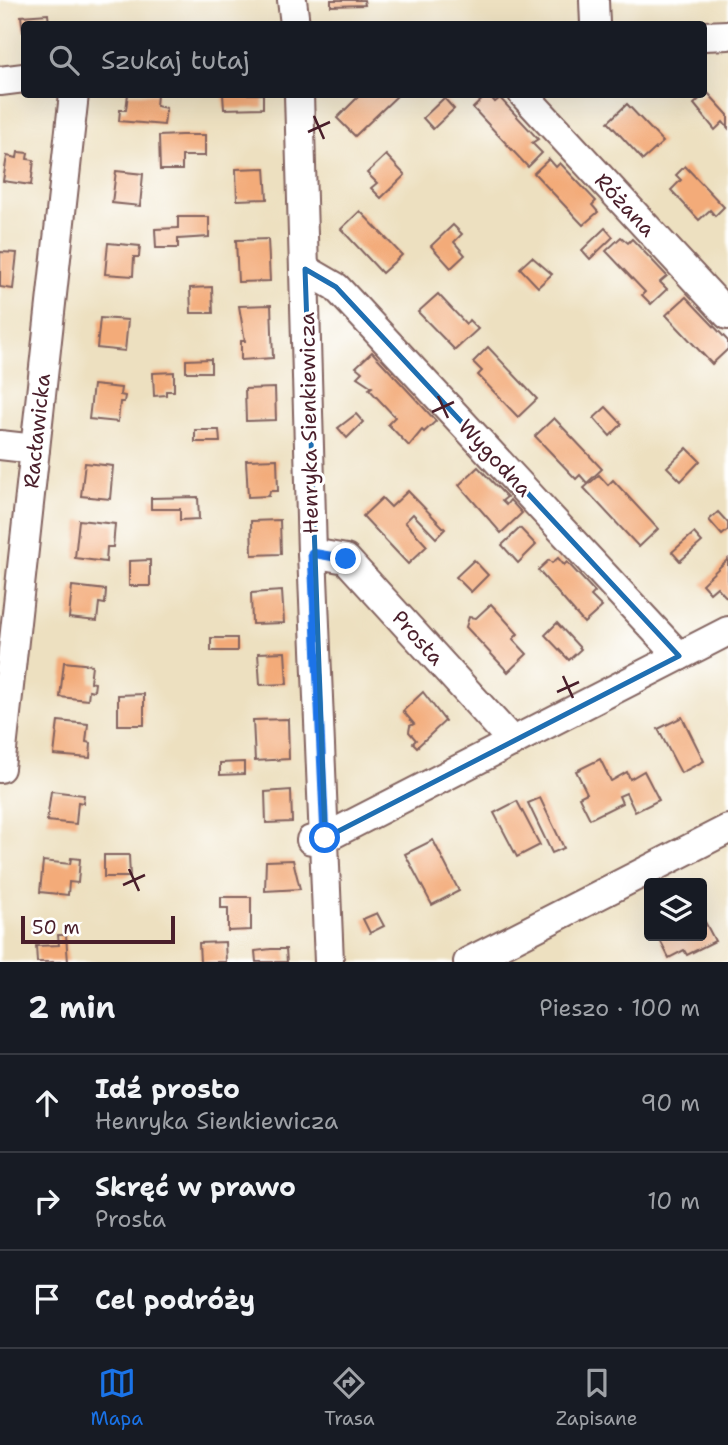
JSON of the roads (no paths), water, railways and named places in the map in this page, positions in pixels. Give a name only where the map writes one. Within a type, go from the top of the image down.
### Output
[{"type":"street","points":[[292,0],[295,21]]},
{"type":"street","points":[[594,0],[594,21]]},
{"type":"street","points":[[707,36],[728,36]]},
{"type":"street","points":[[0,81],[21,78]]},
{"type":"street","name":"Racławicka","points":[[0,768],[74,98]]},
{"type":"street","name":"Henryka Sienkiewicza","points":[[299,98],[318,839],[329,962]]},
{"type":"street","name":"Różana","points":[[527,98],[728,315]]},
{"type":"street","name":"Wygodna","points":[[305,269],[336,287],[679,656]]},
{"type":"street","points":[[0,445],[35,449]]},
{"type":"street","name":"Prosta","points":[[312,553],[346,559],[513,742]]},
{"type":"street","points":[[318,839],[728,631]]},
{"type":"street","points":[[468,962],[728,829]]}]
